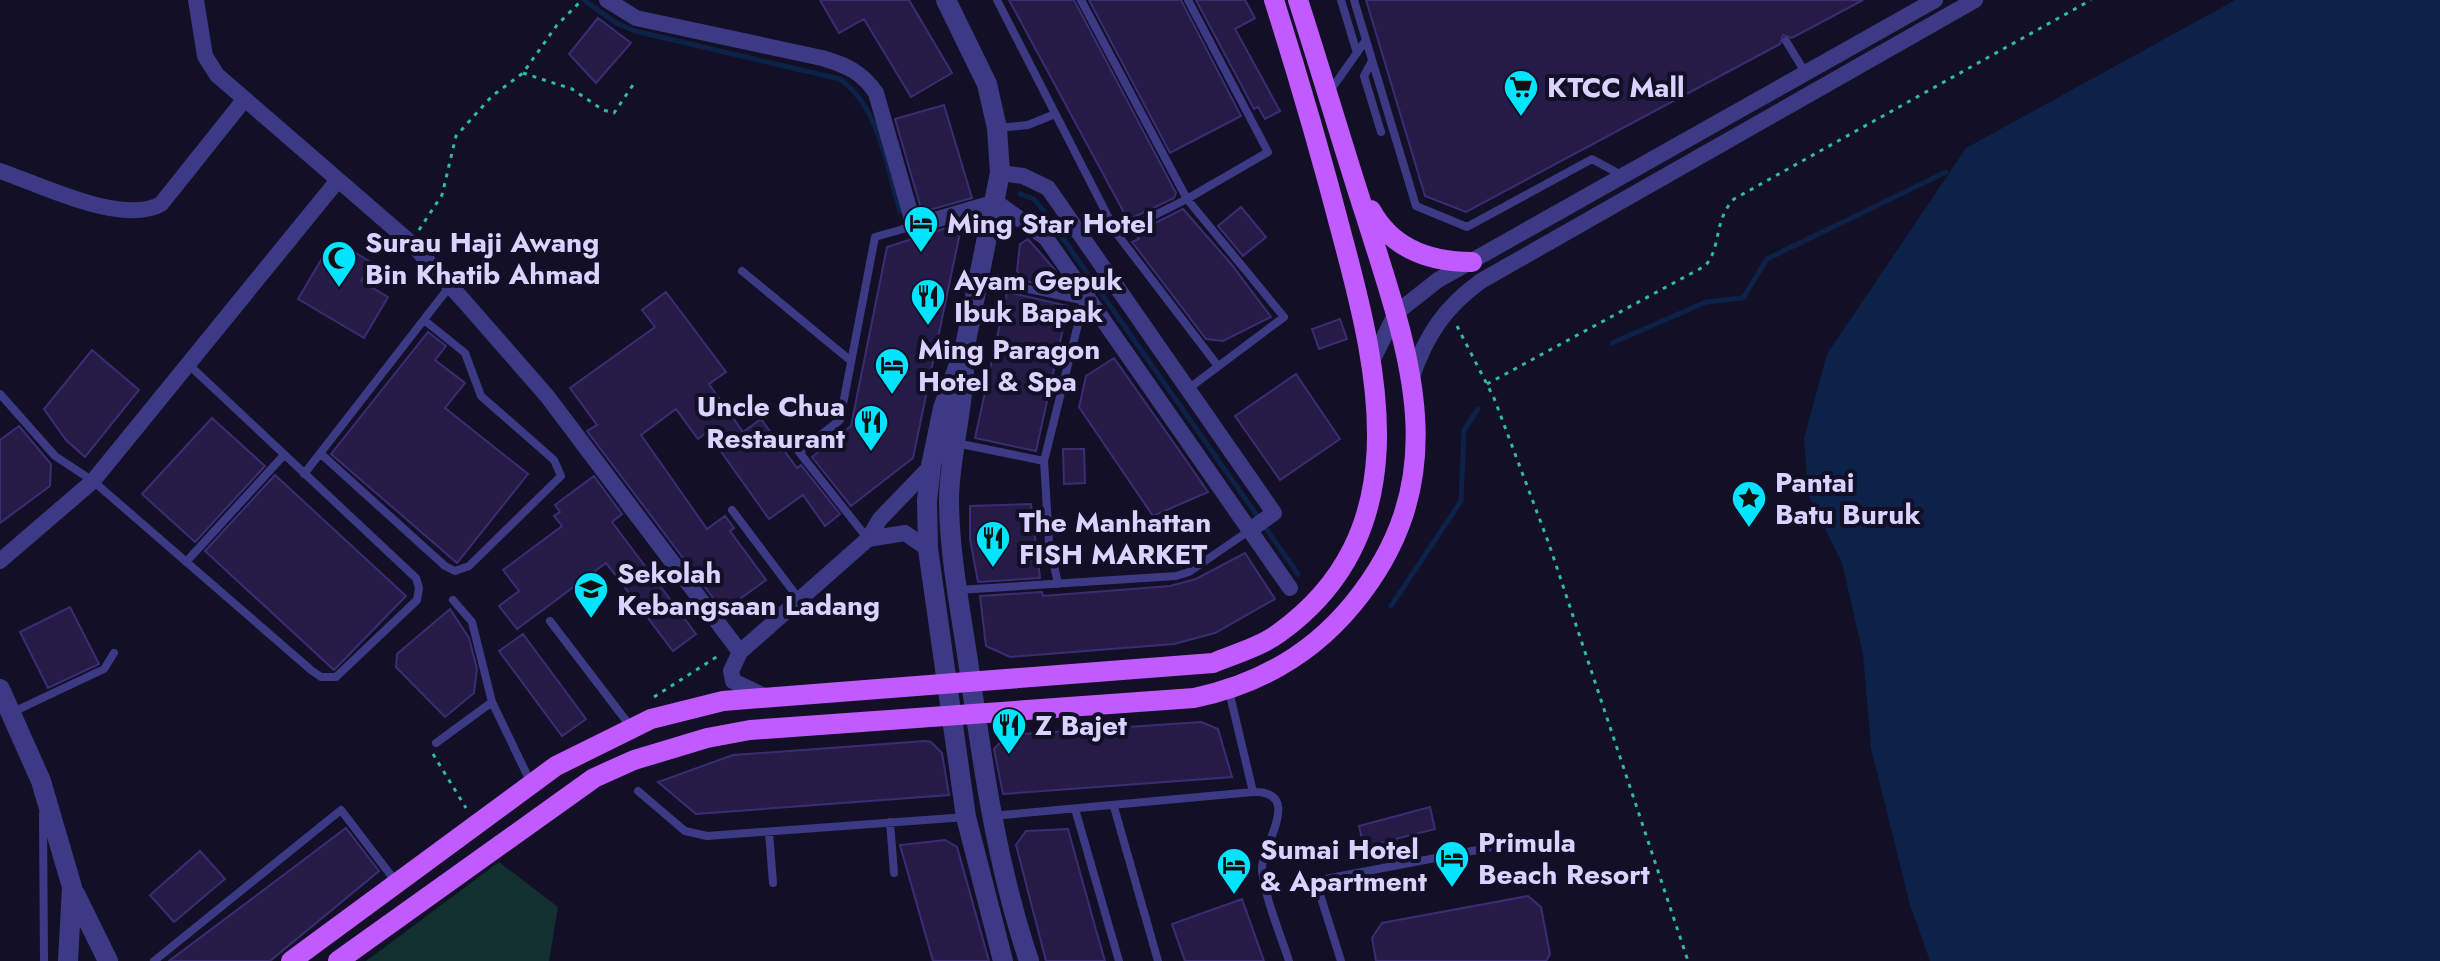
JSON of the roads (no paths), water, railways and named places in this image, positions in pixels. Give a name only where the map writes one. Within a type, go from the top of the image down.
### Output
[{"type":"main road","points":[[291,961],[556,766],[631,728],[723,701],[1213,663],[1277,634],[1334,580],[1364,515],[1377,459],[1379,427],[1373,359],[1326,174],[1274,0]]},
{"type":"main road","points":[[338,961],[567,794],[634,760],[707,738],[750,730],[1194,698],[1229,691],[1275,670],[1310,646],[1340,619],[1383,563],[1409,496],[1416,429],[1412,377],[1396,313],[1298,0]]},
{"type":"main road","points":[[1354,179],[1380,226],[1398,243],[1433,258],[1472,262]]},
{"type":"street","points":[[196,0],[205,56],[217,75],[411,243],[547,396],[737,648]]},
{"type":"street","points":[[607,0],[636,18],[822,58],[845,65],[866,78],[876,93],[914,226],[996,202]]},
{"type":"street","points":[[946,0],[987,84],[997,128],[1000,173],[964,351],[943,408],[931,466],[927,501],[928,549],[966,817],[1003,961]]},
{"type":"street","points":[[1373,359],[1396,313],[1418,294],[1935,0]]},
{"type":"street","points":[[1412,377],[1432,327],[1458,297],[1481,281],[1975,0]]},
{"type":"street","points":[[0,171],[115,210],[148,211],[161,204],[244,100]]},
{"type":"street","points":[[1000,173],[1023,176],[1048,188],[1274,513],[1250,530]]},
{"type":"street","points":[[0,561],[93,481],[338,180]]},
{"type":"street","points":[[996,202],[1046,238],[1083,298],[1290,588]]},
{"type":"street","points":[[964,351],[962,412],[951,467],[950,536],[992,816],[1013,915],[1029,961]]},
{"type":"street","points":[[767,697],[740,688],[733,681],[731,671],[737,648],[800,599],[868,539],[880,519],[931,466]]},
{"type":"street","points":[[868,539],[905,533],[928,549]]},
{"type":"street","points":[[0,689],[13,712],[41,781],[72,887],[108,961]]},
{"type":"street","points":[[68,961],[72,887]]},
{"type":"lane","points":[[997,0],[1117,234],[1218,366]]},
{"type":"lane","points":[[1081,0],[1187,199],[1284,317],[1188,389]]},
{"type":"lane","points":[[1117,234],[1187,199],[1268,152],[1188,0]]},
{"type":"lane","points":[[1341,0],[1357,53]]},
{"type":"lane","points":[[1354,0],[1416,206],[1467,227],[1592,159],[1623,176]]},
{"type":"lane","points":[[1328,94],[1366,40]]},
{"type":"lane","points":[[1786,41],[1806,73]]},
{"type":"lane","points":[[1372,61],[1364,76],[1381,132]]},
{"type":"lane","points":[[997,128],[1028,125],[1055,114]]},
{"type":"lane","points":[[868,539],[799,452],[840,420],[875,237],[914,226]]},
{"type":"lane","points":[[742,271],[851,361]]},
{"type":"lane","points":[[980,278],[1083,298],[1044,461],[1058,584]]},
{"type":"lane","points":[[304,474],[450,286]]},
{"type":"lane","points":[[320,453],[445,566],[455,571],[469,566],[561,476],[554,460],[481,396],[465,353],[424,320]]},
{"type":"lane","points":[[0,394],[55,456],[93,481],[311,670],[321,677],[336,677],[417,600],[419,588],[416,578],[189,365]]},
{"type":"lane","points":[[956,443],[1044,461]]},
{"type":"lane","points":[[186,562],[284,455]]},
{"type":"lane","points":[[732,510],[800,599]]},
{"type":"lane","points":[[958,590],[1176,576],[1189,572],[1250,530]]},
{"type":"lane","points":[[453,600],[472,622],[492,702],[531,785]]},
{"type":"lane","points":[[550,621],[631,728]]},
{"type":"lane","points":[[13,712],[104,669],[114,653]]},
{"type":"lane","points":[[1229,691],[1253,792]]},
{"type":"lane","points":[[436,743],[492,702]]},
{"type":"lane","points":[[41,781],[46,878],[44,961]]},
{"type":"lane","points":[[638,791],[685,831],[707,836],[966,817]]},
{"type":"lane","points":[[992,816],[1266,792],[1274,798],[1278,812],[1262,871],[1289,961]]},
{"type":"lane","points":[[1114,807],[1158,961]]},
{"type":"lane","points":[[1075,809],[1119,961]]},
{"type":"lane","points":[[154,961],[341,810],[397,884]]},
{"type":"lane","points":[[890,822],[894,873]]},
{"type":"lane","points":[[769,832],[773,883]]},
{"type":"lane","points":[[1341,961],[1317,885],[1320,880],[1488,848]]},
{"type":"water","points":[[2235,0],[2440,0],[2440,961],[1930,961],[1910,905],[1871,748],[1863,654],[1842,563],[1808,494],[1804,438],[1827,354],[1966,148]]},
{"type":"waterway","points":[[584,0],[616,23],[635,31],[840,79],[853,91],[873,121],[900,211]]},
{"type":"waterway","points":[[1612,343],[1706,302],[1743,298],[1767,259],[1946,172]]},
{"type":"waterway","points":[[1020,194],[1034,199],[1043,210],[1298,574]]},
{"type":"waterway","points":[[1391,606],[1461,501],[1464,430],[1478,409]]},
{"type":"place","name":"KTCC Mall","points":[[1521,118]]},
{"type":"place","name":"Ming Star Hotel","points":[[921,254]]},
{"type":"place","name":"Surau Haji Awang Bin Khatib Ahmad","points":[[339,289]]},
{"type":"place","name":"Ayam Gepuk Ibuk Bapak","points":[[928,327]]},
{"type":"place","name":"Ming Paragon Hotel & Spa","points":[[892,396]]},
{"type":"place","name":"Uncle Chua Restaurant","points":[[871,453]]},
{"type":"place","name":"Pantai Batu Buruk","points":[[1749,529]]},
{"type":"place","name":"The Manhattan FISH MARKET","points":[[993,569]]},
{"type":"place","name":"Sekolah Kebangsaan Ladang","points":[[591,620]]},
{"type":"place","name":"Z Bajet","points":[[1009,756]]},
{"type":"place","name":"Primula Beach Resort","points":[[1452,889]]},
{"type":"place","name":"Sumai Hotel & Apartment","points":[[1234,896]]}]
